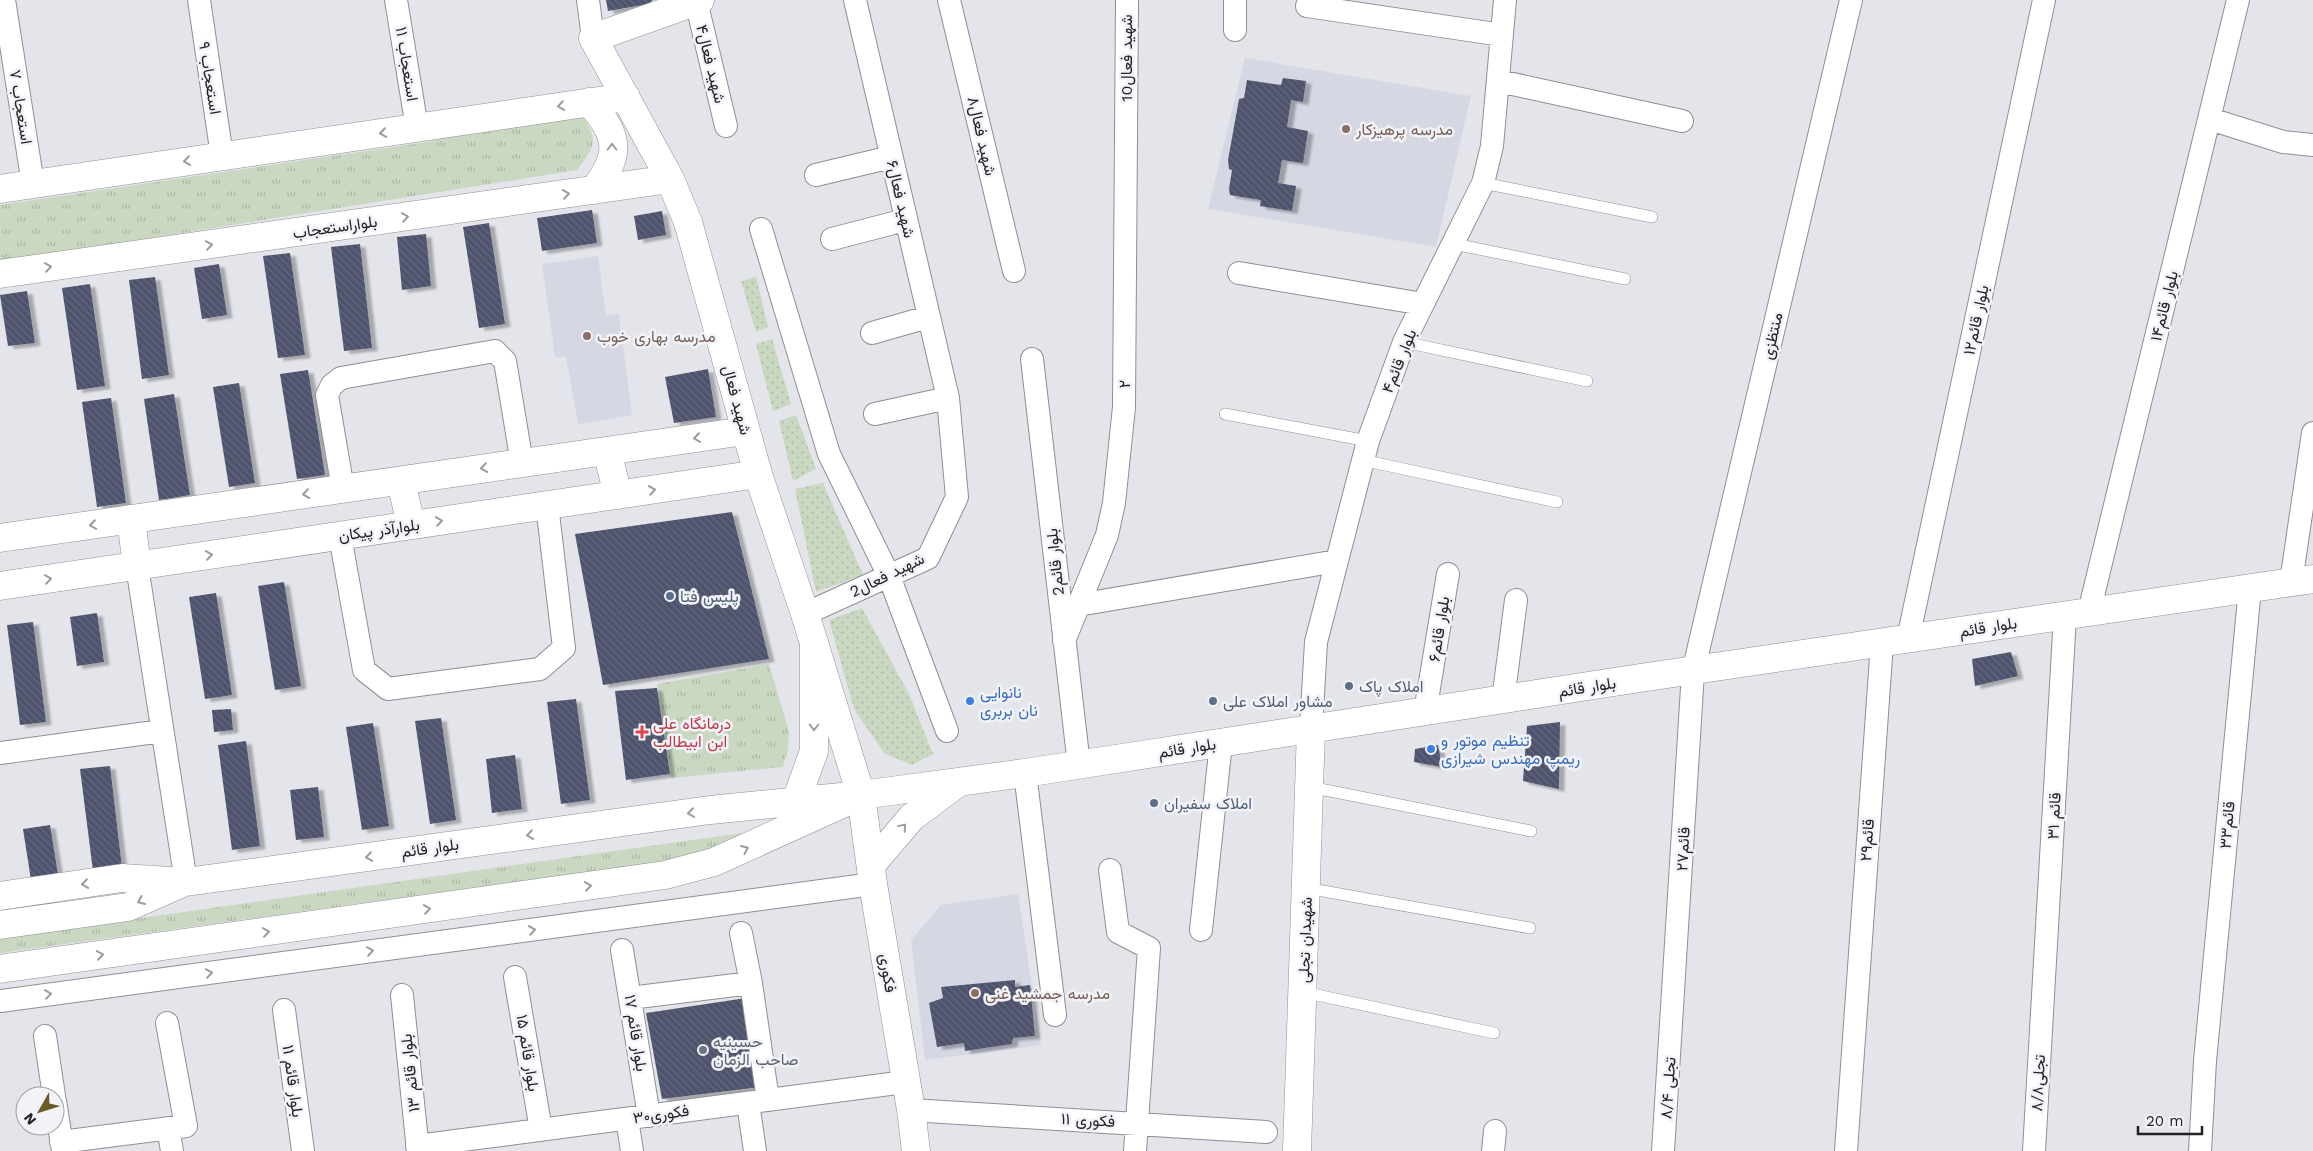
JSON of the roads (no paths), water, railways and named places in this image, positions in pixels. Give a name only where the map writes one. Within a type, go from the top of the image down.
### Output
[{"type":"street","name":"استعجاب ۷","points":[[4,0],[33,184]]},
{"type":"street","name":"استعجاب ۹","points":[[198,0],[222,156]]},
{"type":"street","name":"استعجاب ۱۱","points":[[396,0],[417,128]]},
{"type":"street","points":[[588,0],[593,38],[698,1]]},
{"type":"street","name":"شهید فعال۶","points":[[855,0],[948,398]]},
{"type":"street","name":"شهید فعال۸","points":[[950,0],[1014,271]]},
{"type":"street","name":"10شهید فعال","points":[[1126,116],[1127,0]]},
{"type":"street","points":[[1235,0],[1235,30]]},
{"type":"street","name":"بلوار قائم۴","points":[[1311,730],[1316,642],[1365,450],[1404,342],[1483,183],[1492,146],[1505,0]]},
{"type":"street","name":"منتظزی","points":[[1693,672],[1851,0]]},
{"type":"street","name":"بلوار قائم۱۲","points":[[1895,641],[2044,0]]},
{"type":"street","name":"بلوار قائم۱۴","points":[[2077,614],[2210,119],[2238,0]]},
{"type":"street","name":"شهید فعال۴","points":[[698,1],[726,126]]},
{"type":"street","points":[[1307,6],[1502,35]]},
{"type":"street","name":"شهید فعال","points":[[593,38],[670,179],[688,222],[745,431],[805,614],[861,795]]},
{"type":"street","points":[[1499,81],[1682,121]]},
{"type":"street","points":[[0,189],[626,97]]},
{"type":"street","points":[[589,102],[606,122],[614,146],[609,170],[594,190]]},
{"type":"street","name":"۲","points":[[1064,641],[1107,535],[1114,503],[1124,407],[1126,116]]},
{"type":"street","points":[[2210,119],[2283,142],[2313,145]]},
{"type":"street","points":[[816,175],[891,157]]},
{"type":"street","name":"بلواراستعجاب","points":[[0,274],[670,179]]},
{"type":"street","points":[[832,239],[905,220]]},
{"type":"street","points":[[761,230],[830,454],[889,576],[947,731]]},
{"type":"street","points":[[1239,273],[1423,304]]},
{"type":"street","points":[[872,334],[928,317]]},
{"type":"street","points":[[343,489],[327,396],[332,385],[341,378],[495,351],[505,361],[522,463]]},
{"type":"street","name":"2بلوار قائم","points":[[1032,360],[1079,764]]},
{"type":"street","points":[[875,414],[948,398]]},
{"type":"street","name":"شهید فعال2","points":[[805,614],[928,558],[957,497],[948,398]]},
{"type":"street","points":[[0,538],[745,431]]},
{"type":"street","points":[[2302,580],[2313,433]]},
{"type":"street","points":[[607,451],[618,495]]},
{"type":"street","name":"بلوارآذر پیکان","points":[[0,586],[758,474]]},
{"type":"street","points":[[401,480],[411,525]]},
{"type":"street","points":[[340,536],[364,670],[388,689],[540,669],[564,648],[547,505]]},
{"type":"street","points":[[0,925],[128,907],[186,882],[131,519]]},
{"type":"street","points":[[1078,605],[1337,561]]},
{"type":"street","name":"بلوار قائم۶","points":[[1425,712],[1448,574]]},
{"type":"street","name":"بلوار قائم","points":[[0,896],[122,878],[186,882],[710,810],[861,795],[1025,773],[2302,580]]},
{"type":"street","name":"قائم۳۳","points":[[2200,1151],[2205,1061],[2250,588]]},
{"type":"street","points":[[1503,700],[1516,600]]},
{"type":"street","name":"قائم ۳۱","points":[[2042,1016],[2077,614]]},
{"type":"street","name":"قائم۲۹","points":[[1846,1151],[1853,1037],[1895,641]]},
{"type":"street","points":[[796,800],[814,751],[814,643]]},
{"type":"street","name":"قائم۲۷","points":[[1672,1026],[1693,672]]},
{"type":"street","name":"شهیدان تجلی","points":[[1297,1151],[1311,730]]},
{"type":"street","points":[[0,753],[162,731]]},
{"type":"street","points":[[1201,930],[1221,743]]},
{"type":"street","points":[[1025,773],[1055,1015]]},
{"type":"street","points":[[0,1001],[157,980],[872,874],[911,818],[960,781]]},
{"type":"street","name":"بلوار قائم","points":[[0,968],[664,875],[714,862],[861,795]]},
{"type":"street","name":"فکوری","points":[[861,795],[916,1151]]},
{"type":"street","points":[[1110,870],[1118,932],[1149,948],[1135,1151]]},
{"type":"street","points":[[741,933],[751,983],[758,1101],[755,1151]]},
{"type":"street","points":[[157,980],[200,941]]},
{"type":"street","name":"بلوار قائم ۱۷","points":[[622,950],[630,998],[638,1117],[632,1151]]},
{"type":"street","name":"بلوار قائم ۱۵","points":[[515,977],[541,1130]]},
{"type":"street","points":[[630,998],[751,983]]},
{"type":"street","name":"بلوار قائم ۱۳","points":[[402,995],[418,1149]]},
{"type":"street","name":"بلوار قائم ۱۱","points":[[284,1010],[303,1151]]},
{"type":"street","name":"تجلی۸/۸","points":[[2034,1151],[2042,1016]]},
{"type":"street","points":[[167,1023],[177,1127],[172,1151]]},
{"type":"street","name":"۸/۴ تجلی","points":[[1663,1151],[1672,1026]]},
{"type":"street","points":[[45,1036],[52,1086]]},
{"type":"street","name":"فکوری۳۰","points":[[418,1149],[508,1143],[541,1130],[906,1082]]},
{"type":"street","name":"فکوری ۱۱","points":[[911,1110],[1138,1122],[1266,1132]]},
{"type":"street","points":[[62,1146],[177,1127]]},
{"type":"lane","points":[[1483,183],[1652,217]]},
{"type":"lane","points":[[1454,244],[1625,279]]},
{"type":"lane","points":[[1404,342],[1587,381]]},
{"type":"lane","points":[[1225,414],[1557,502]]},
{"type":"lane","points":[[1310,787],[1532,830]]},
{"type":"lane","points":[[1306,888],[1530,928]]},
{"type":"lane","points":[[1303,992],[1494,1033]]},
{"type":"place","name":"مدرسه پرهیزکار","points":[[1346,129]]},
{"type":"place","name":"مدرسه بهاری خوب","points":[[587,336]]},
{"type":"place","name":"پلیس فتا","points":[[670,596]]},
{"type":"place","name":"املاک پاک","points":[[1349,686]]},
{"type":"place","name":"نانوایی نان بربری","points":[[970,701]]},
{"type":"place","name":"مشاور املاک علی","points":[[1213,701]]},
{"type":"place","name":"درمانگاه علی ابن ابیطالب","points":[[642,732]]},
{"type":"place","name":"تنظیم موتور و ریمپ مهندس شیرازی","points":[[1431,749]]},
{"type":"place","name":"املاک سفیران","points":[[1154,803]]},
{"type":"place","name":"مدرسه جمشید غنی","points":[[975,993]]},
{"type":"place","name":"حسینیه صاحب الزمان","points":[[703,1050]]}]
